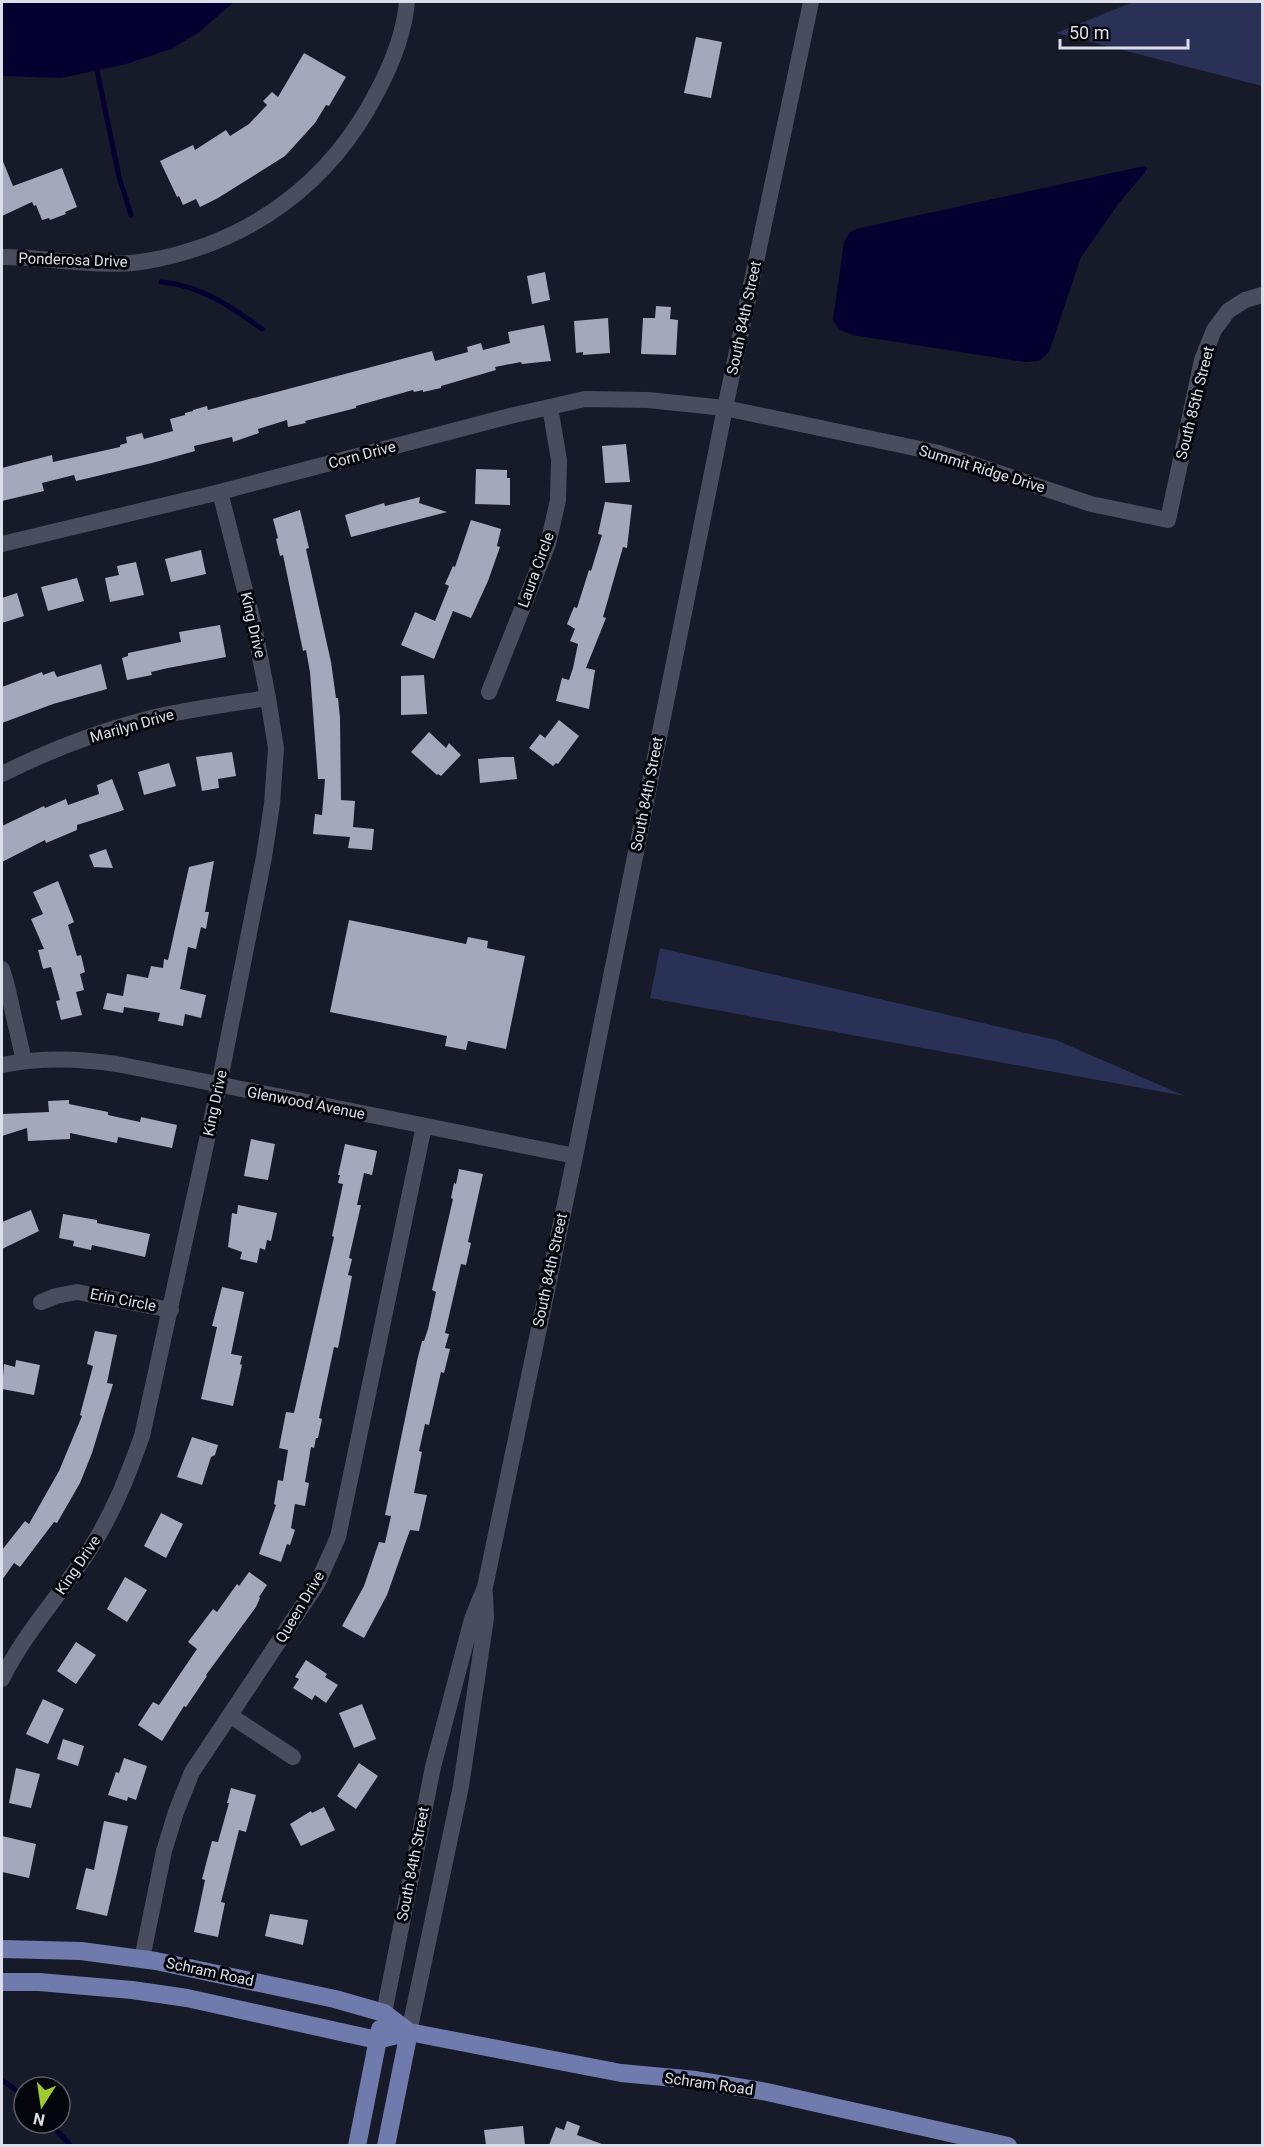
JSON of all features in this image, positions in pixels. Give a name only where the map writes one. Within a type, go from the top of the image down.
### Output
[{"type":"main road","name":"Schram Road","points":[[2,1949],[81,1951],[142,1959],[335,1999],[384,2013],[409,2032]]},
{"type":"main road","name":"Schram Road","points":[[2,1982],[39,1982],[143,1991],[187,1998],[377,2040],[409,2032],[621,2073],[696,2080],[767,2092],[1008,2145]]},
{"type":"main road","name":"South 84th Street","points":[[357,2145],[384,2013]]},
{"type":"main road","name":"South 84th Street","points":[[386,2145],[409,2032]]},
{"type":"street","name":"Ponderosa Drive","points":[[2,257],[103,263],[146,261],[191,250],[235,235],[273,212],[308,185],[327,165],[344,146],[368,110],[396,48],[407,2]]},
{"type":"street","name":"South 84th Street","points":[[384,2013],[433,1767],[472,1619],[485,1587],[725,408],[811,2]]},
{"type":"street","name":"South 85th Street","points":[[1168,520],[1202,360],[1214,330],[1227,311],[1245,300],[1263,295]]},
{"type":"street","name":"Corn Drive","points":[[2,544],[220,492],[510,416],[585,399],[637,399],[725,408]]},
{"type":"street","name":"Laura Circle","points":[[489,692],[548,544],[558,500],[559,460],[550,407]]},
{"type":"street","name":"Summit Ridge Drive","points":[[725,408],[939,453],[1091,504],[1168,520]]},
{"type":"street","name":"King Drive","points":[[2,1679],[37,1622],[92,1547],[124,1485],[142,1436],[219,1085],[264,857],[272,804],[276,748],[255,626],[220,492]]},
{"type":"street","name":"Marilyn Drive","points":[[2,774],[72,744],[150,719],[194,709],[268,698]]},
{"type":"street","points":[[2,969],[24,1061]]},
{"type":"street","name":"Glenwood Avenue","points":[[2,1065],[69,1058],[94,1060],[574,1156]]},
{"type":"street","name":"Queen Drive","points":[[142,1959],[164,1851],[192,1772],[317,1584],[338,1537],[424,1126]]},
{"type":"street","name":"Erin Circle","points":[[41,1302],[56,1296],[78,1292],[171,1310]]},
{"type":"street","name":"South 84th Street","points":[[409,2032],[462,1786],[486,1618],[485,1587]]},
{"type":"street","points":[[231,1716],[293,1757]]},
{"type":"shaded area","points":[[2,2],[234,2],[198,33],[171,49],[126,64],[61,78],[2,76]]},
{"type":"shaded area","points":[[1133,2],[1262,2],[1262,86],[1056,33]]},
{"type":"shaded area","points":[[1144,166],[1147,168],[1145,172],[1119,203],[1081,257],[1049,352],[1039,361],[1025,362],[852,335],[840,330],[833,320],[844,242],[850,232]]},
{"type":"shaded area","points":[[660,948],[1056,1040],[1185,1096],[650,998]]},
{"type":"building","points":[[696,37],[722,42],[711,98],[684,93]]},
{"type":"building","points":[[304,53],[346,77],[329,106],[326,105],[315,123],[285,156],[200,207],[196,199],[183,205],[160,161],[193,145],[195,150],[226,130],[230,136],[249,124],[267,105],[263,101],[272,92],[278,97]]},
{"type":"building","points":[[2,159],[13,186],[62,168],[77,207],[50,220],[49,218],[42,220],[36,205],[34,206],[32,202],[2,216]]},
{"type":"building","points":[[545,272],[550,300],[532,304],[527,276]]},
{"type":"building","points":[[656,306],[671,307],[670,319],[678,320],[676,355],[641,354],[643,318],[655,318]]},
{"type":"building","points":[[608,318],[610,353],[583,355],[583,352],[576,353],[574,321]]},
{"type":"building","points":[[544,325],[551,361],[522,364],[521,362],[495,367],[496,370],[441,386],[441,388],[423,392],[423,390],[414,392],[413,390],[305,421],[306,423],[288,427],[287,420],[258,429],[259,433],[233,442],[232,437],[194,446],[195,451],[76,481],[74,475],[42,483],[44,491],[2,501],[2,468],[52,455],[53,462],[120,447],[127,443],[126,437],[142,433],[144,439],[173,431],[170,419],[193,410],[207,406],[208,410],[432,351],[435,361],[468,352],[467,347],[481,343],[483,350],[510,343],[508,332]]},
{"type":"building","points":[[626,444],[630,482],[605,483],[602,446]]},
{"type":"building","points":[[476,469],[507,470],[507,478],[510,478],[510,505],[475,504]]},
{"type":"building","points":[[420,497],[419,503],[447,512],[351,537],[345,515],[384,503],[385,506]]},
{"type":"building","points":[[605,502],[632,505],[627,548],[623,547],[603,617],[606,618],[586,668],[595,670],[589,709],[556,701],[562,678],[569,680],[573,668],[578,644],[570,641],[575,629],[567,624],[574,607],[577,608],[589,570],[591,571],[602,535],[598,534]]},
{"type":"building","points":[[300,510],[309,548],[306,549],[331,662],[336,698],[338,698],[341,800],[355,801],[353,827],[374,829],[372,850],[348,848],[350,837],[313,834],[315,814],[322,815],[325,779],[318,779],[310,672],[306,650],[303,651],[283,555],[280,556],[273,519]]},
{"type":"building","points":[[471,520],[501,529],[497,546],[500,547],[471,618],[453,611],[434,659],[401,645],[415,612],[435,621],[449,586],[445,584],[453,566],[455,567]]},
{"type":"building","points":[[201,550],[206,574],[171,582],[165,559]]},
{"type":"building","points":[[136,562],[144,595],[110,602],[105,578],[119,575],[117,566]]},
{"type":"building","points":[[77,578],[84,601],[48,611],[41,587]]},
{"type":"building","points":[[17,593],[24,616],[2,623],[2,598]]},
{"type":"building","points":[[220,625],[226,657],[168,668],[151,672],[152,675],[127,680],[122,658],[128,656],[128,653],[181,642],[179,632]]},
{"type":"building","points":[[101,664],[107,689],[53,704],[2,723],[2,687],[42,672],[43,675],[54,671],[57,677]]},
{"type":"building","points":[[424,675],[427,714],[401,715],[401,676]]},
{"type":"building","points":[[559,720],[579,736],[558,764],[553,766],[529,748],[540,734],[545,738]]},
{"type":"building","points":[[429,732],[446,748],[449,743],[461,755],[441,776],[411,752]]},
{"type":"building","points":[[232,752],[236,776],[218,779],[219,788],[202,791],[196,757]]},
{"type":"building","points":[[514,757],[517,779],[480,783],[478,759]]},
{"type":"building","points":[[169,763],[176,786],[144,795],[138,772]]},
{"type":"building","points":[[112,779],[124,810],[77,825],[77,830],[46,843],[45,840],[2,862],[2,826],[44,806],[45,808],[66,799],[68,805],[99,794],[97,785]]},
{"type":"building","points":[[106,849],[113,868],[94,867],[89,855]]},
{"type":"building","points":[[214,861],[205,912],[209,912],[206,929],[201,927],[196,949],[188,947],[180,989],[206,995],[201,1018],[185,1014],[183,1026],[158,1021],[160,1013],[124,1007],[123,1013],[103,1009],[107,993],[123,996],[127,974],[148,978],[151,966],[163,968],[164,959],[168,960],[189,867]]},
{"type":"building","points":[[58,881],[74,922],[68,925],[77,956],[81,955],[85,972],[80,974],[84,990],[76,992],[82,1015],[61,1020],[56,1001],[60,1000],[51,967],[43,969],[38,950],[44,949],[31,919],[43,914],[33,892]]},
{"type":"building","points":[[349,920],[466,944],[468,937],[488,941],[487,948],[525,956],[506,1049],[468,1041],[466,1050],[445,1046],[447,1036],[330,1012]]},
{"type":"building","points":[[69,1100],[69,1104],[108,1112],[108,1115],[140,1122],[141,1117],[177,1125],[172,1148],[118,1137],[117,1143],[70,1133],[70,1139],[28,1141],[27,1128],[2,1136],[2,1114],[49,1112],[48,1101]]},
{"type":"building","points":[[251,1139],[275,1144],[268,1180],[244,1176]]},
{"type":"building","points":[[345,1144],[377,1151],[372,1175],[364,1173],[357,1205],[361,1205],[349,1258],[352,1259],[348,1275],[352,1276],[338,1348],[334,1347],[319,1418],[322,1419],[318,1438],[316,1438],[314,1448],[311,1447],[305,1482],[309,1483],[305,1506],[295,1504],[291,1528],[295,1530],[281,1562],[259,1554],[276,1505],[274,1504],[278,1480],[283,1481],[288,1450],[279,1448],[286,1412],[294,1413],[334,1237],[332,1236],[343,1184],[338,1183],[340,1175],[338,1175]]},
{"type":"building","points":[[459,1169],[483,1174],[468,1242],[471,1243],[466,1265],[461,1264],[445,1333],[449,1334],[445,1348],[450,1349],[444,1373],[441,1372],[429,1425],[425,1424],[419,1451],[422,1452],[414,1493],[427,1495],[419,1531],[410,1530],[387,1595],[364,1638],[342,1626],[364,1586],[379,1542],[385,1543],[391,1516],[385,1515],[417,1361],[428,1329],[436,1292],[432,1290],[453,1199],[451,1198],[454,1183],[456,1184]]},
{"type":"building","points":[[238,1205],[277,1213],[271,1241],[267,1240],[265,1250],[260,1248],[257,1263],[240,1259],[242,1252],[228,1247],[232,1213],[237,1214]]},
{"type":"building","points":[[31,1210],[39,1231],[2,1249],[2,1222]]},
{"type":"building","points":[[63,1214],[150,1234],[145,1257],[92,1245],[91,1250],[73,1246],[74,1241],[59,1238]]},
{"type":"building","points":[[222,1287],[244,1292],[231,1354],[242,1356],[233,1406],[201,1399],[217,1327],[212,1326]]},
{"type":"building","points":[[95,1331],[117,1335],[107,1383],[113,1384],[92,1453],[80,1483],[57,1523],[54,1522],[20,1567],[14,1563],[2,1580],[2,1550],[25,1521],[29,1524],[59,1471],[82,1416],[80,1415],[93,1366],[87,1364]]},
{"type":"building","points":[[16,1360],[40,1365],[34,1395],[2,1389],[4,1364],[15,1367]]},
{"type":"building","points":[[192,1437],[218,1445],[215,1455],[211,1457],[202,1485],[177,1477]]},
{"type":"building","points":[[161,1513],[183,1524],[166,1558],[144,1546]]},
{"type":"building","points":[[249,1572],[267,1585],[256,1607],[206,1675],[186,1707],[184,1706],[162,1741],[138,1725],[153,1702],[159,1705],[197,1649],[188,1642],[213,1609],[217,1612],[237,1584],[239,1586]]},
{"type":"building","points":[[125,1577],[147,1590],[127,1622],[107,1609]]},
{"type":"building","points":[[76,1642],[96,1655],[76,1684],[57,1671]]},
{"type":"building","points":[[306,1660],[327,1674],[325,1677],[338,1685],[326,1703],[315,1695],[312,1700],[293,1688],[299,1679],[295,1677]]},
{"type":"building","points":[[43,1699],[64,1709],[48,1744],[26,1734]]},
{"type":"building","points":[[362,1704],[376,1739],[354,1748],[339,1713]]},
{"type":"building","points":[[63,1739],[84,1746],[78,1766],[57,1759]]},
{"type":"building","points":[[124,1758],[147,1766],[136,1800],[128,1797],[127,1801],[108,1795]]},
{"type":"building","points":[[359,1763],[378,1776],[356,1809],[337,1796]]},
{"type":"building","points":[[16,1768],[40,1774],[31,1808],[9,1803]]},
{"type":"building","points":[[231,1788],[256,1795],[246,1832],[239,1830],[221,1902],[225,1903],[218,1937],[194,1932],[205,1880],[202,1879],[212,1841],[218,1842]]},
{"type":"building","points":[[324,1807],[335,1830],[301,1846],[290,1824],[311,1811],[312,1813]]},
{"type":"building","points":[[104,1821],[128,1826],[107,1916],[76,1909],[86,1868],[94,1870]]},
{"type":"building","points":[[2,1836],[36,1844],[29,1878],[2,1872]]},
{"type":"building","points":[[270,1914],[308,1920],[303,1945],[265,1936]]},
{"type":"building","points":[[567,2121],[580,2126],[577,2135],[602,2145],[549,2145],[556,2127],[564,2130]]},
{"type":"building","points":[[523,2126],[525,2145],[486,2145],[484,2130]]},
{"type":"waterway","points":[[97,70],[119,177],[131,215]]},
{"type":"waterway","points":[[161,282],[189,288],[215,298],[262,329]]},
{"type":"waterway","points":[[2,2080],[12,2087]]},
{"type":"waterway","points":[[61,2135],[71,2146]]}]
